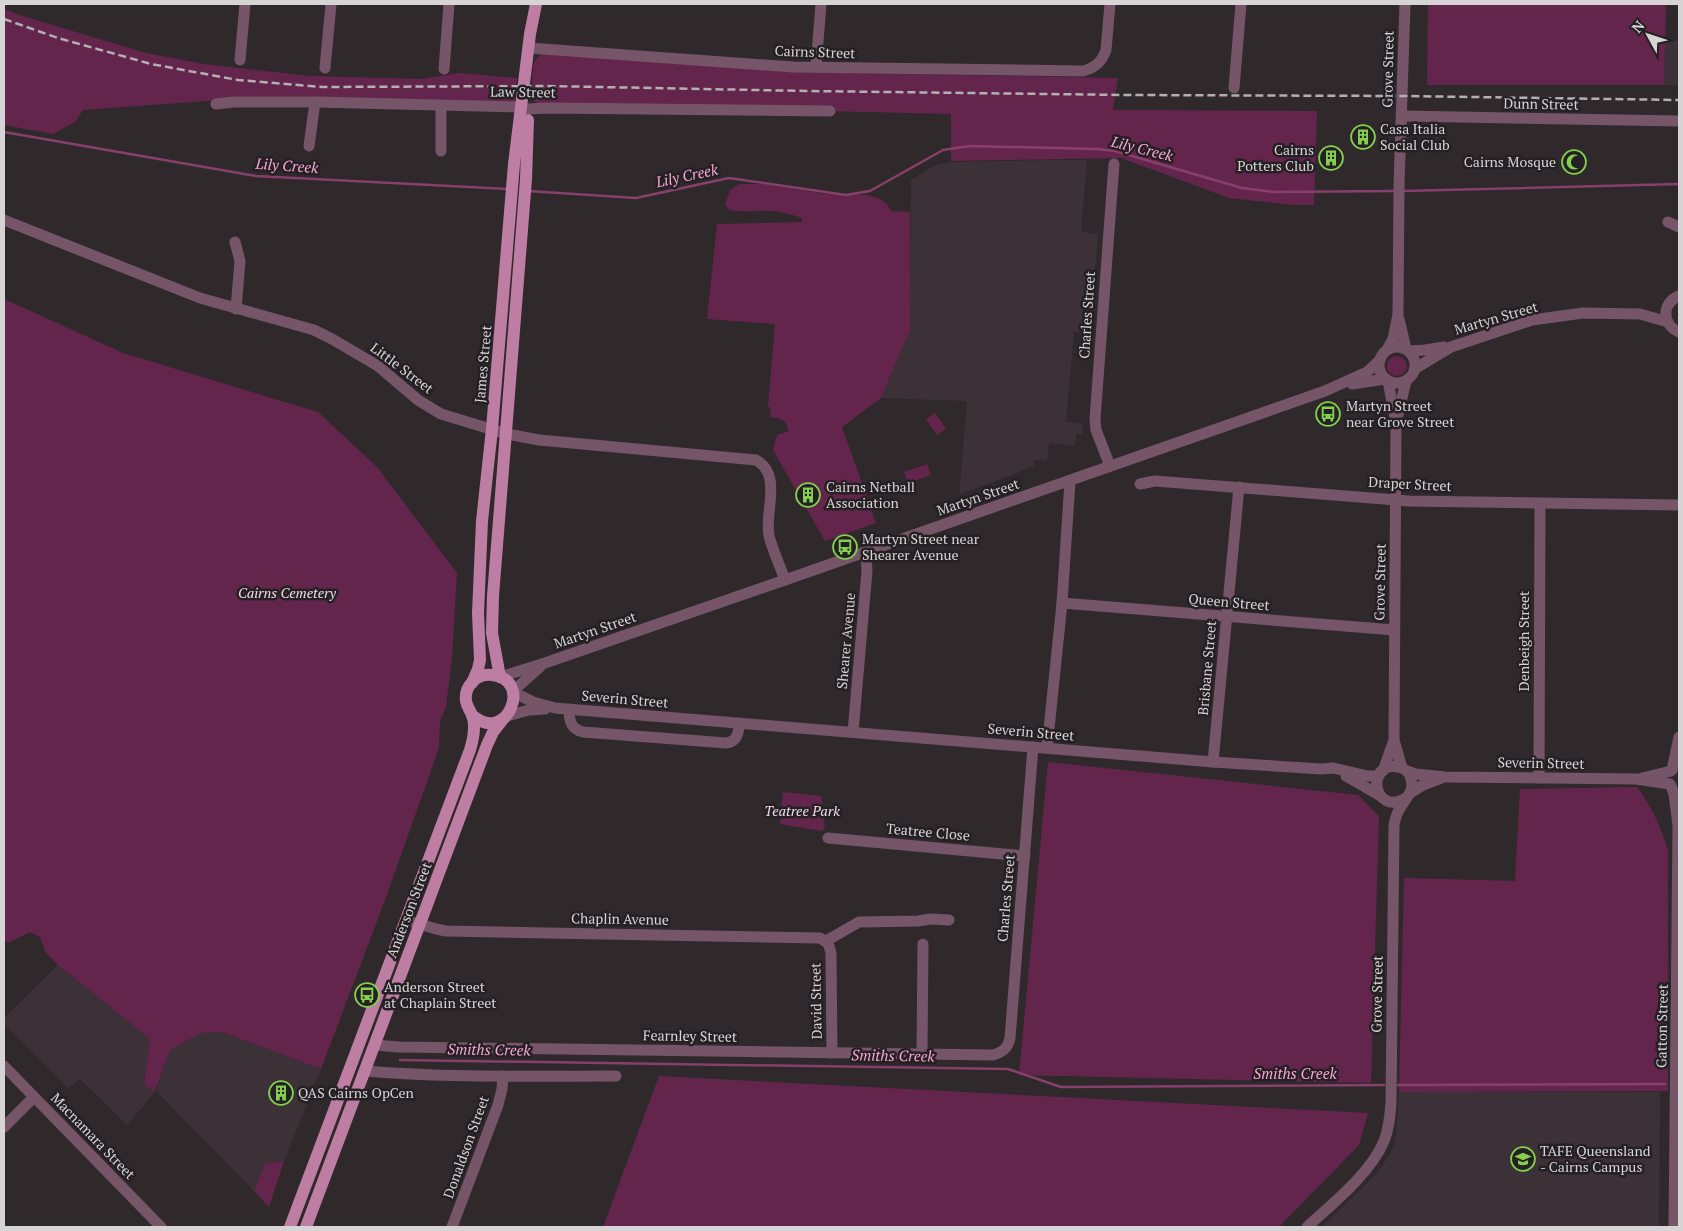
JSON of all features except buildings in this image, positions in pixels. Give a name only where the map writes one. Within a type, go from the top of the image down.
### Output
[{"type":"main road","name":"James Street","points":[[472,683],[480,660],[478,613],[482,521],[518,195],[526,179],[525,108],[530,34],[529,4]]},
{"type":"main road","name":"James Street","points":[[530,34],[536,4]]},
{"type":"main road","name":"James Street","points":[[500,677],[493,640],[492,613],[506,434],[518,195],[513,180],[525,108]]},
{"type":"main road","points":[[492,675],[500,677],[508,683],[513,692],[513,704],[505,717],[489,723],[478,720],[472,715],[467,707],[466,698],[472,683],[483,676],[492,675]]},
{"type":"main road","name":"Anderson Street","points":[[290,1227],[470,750],[473,736],[472,715]]},
{"type":"main road","name":"Anderson Street","points":[[306,1227],[490,738],[505,717]]},
{"type":"street","points":[[240,60],[245,4]]},
{"type":"street","points":[[325,68],[331,4]]},
{"type":"street","points":[[444,69],[449,4]]},
{"type":"street","points":[[816,67],[821,4]]},
{"type":"street","name":"Cairns Street","points":[[529,48],[779,66],[1083,71],[1099,64],[1106,50],[1110,4]]},
{"type":"street","points":[[1234,88],[1241,4]]},
{"type":"street","name":"Grove Street","points":[[1387,350],[1393,339],[1398,314],[1405,4]]},
{"type":"street","name":"Law Street","points":[[216,104],[234,102],[315,102],[525,108],[830,111]]},
{"type":"street","points":[[309,146],[315,102]]},
{"type":"street","points":[[441,106],[441,151]]},
{"type":"street","name":"Dunn Street","points":[[1402,116],[1679,121]]},
{"type":"street","name":"Charles Street","points":[[1110,466],[1096,430],[1094,419],[1114,164]]},
{"type":"street","name":"Little Street","points":[[4,220],[200,298],[320,332],[378,366],[418,400],[453,419],[506,434],[539,440],[749,458],[758,461],[766,469],[770,480],[769,535],[785,580]]},
{"type":"street","points":[[1668,222],[1679,227]]},
{"type":"street","points":[[235,242],[239,251],[240,261],[236,309]]},
{"type":"street","points":[[1675,331],[1665,313],[1679,286]]},
{"type":"street","name":"Martyn Street","points":[[1416,368],[1451,347],[1532,320],[1583,313],[1640,314],[1660,308],[1673,300]]},
{"type":"street","name":"Grove Street","points":[[1398,314],[1407,350]]},
{"type":"street","name":"Martyn Street","points":[[1640,314],[1675,331]]},
{"type":"street","points":[[1396,347],[1407,350],[1415,361],[1416,368],[1412,376],[1406,381],[1398,384],[1387,380],[1380,369],[1380,360],[1387,350],[1396,347]]},
{"type":"street","name":"Martyn Street","points":[[1407,350],[1451,347]]},
{"type":"street","name":"Martyn Street","points":[[500,677],[866,552],[1335,387],[1367,372],[1380,360]]},
{"type":"street","name":"Grove Street","points":[[1387,380],[1396,423],[1394,740],[1405,770]]},
{"type":"street","name":"Martyn Street","points":[[1335,387],[1387,380]]},
{"type":"street","name":"Grove Street","points":[[1396,423],[1406,381]]},
{"type":"street","points":[[1048,748],[1062,603],[1070,481]]},
{"type":"street","name":"Draper Street","points":[[1140,484],[1155,481],[1396,500],[1679,504]]},
{"type":"street","name":"Brisbane Street","points":[[1213,762],[1239,487]]},
{"type":"street","name":"Denbeigh Street","points":[[1539,778],[1540,503]]},
{"type":"street","name":"Shearer Avenue","points":[[853,732],[867,571],[866,552]]},
{"type":"street","name":"Queen Street","points":[[1062,603],[1394,630]]},
{"type":"street","name":"Martyn Street","points":[[513,692],[527,677],[545,663]]},
{"type":"street","name":"Severin Street","points":[[513,692],[533,702],[555,708]]},
{"type":"street","name":"Severin Street","points":[[505,717],[529,710],[555,708],[1213,762],[1321,769],[1333,768],[1368,776],[1381,773]]},
{"type":"street","name":"Severin Street","points":[[569,709],[569,718],[576,730],[583,732],[726,743],[731,742],[737,736],[739,723]]},
{"type":"street","points":[[1674,769],[1679,737]]},
{"type":"street","name":"Grove Street","points":[[1381,773],[1394,740]]},
{"type":"street","name":"Charles Street","points":[[1004,1051],[1008,1046],[1010,1038],[1033,747]]},
{"type":"street","points":[[1391,766],[1405,770],[1412,782],[1408,796],[1395,802],[1381,797],[1376,783],[1381,773],[1391,766]]},
{"type":"street","name":"Severin Street","points":[[1321,769],[1348,778],[1381,797]]},
{"type":"street","name":"Severin Street","points":[[1636,779],[1674,769]]},
{"type":"street","name":"Gatton Street","points":[[1674,769],[1668,777],[1673,786],[1679,823],[1674,1227]]},
{"type":"street","name":"Severin Street","points":[[1405,770],[1416,774],[1445,777],[1636,779],[1673,786]]},
{"type":"street","name":"Severin Street","points":[[1408,796],[1423,785],[1445,777]]},
{"type":"street","name":"Grove Street","points":[[1307,1227],[1368,1168],[1378,1154],[1387,1133],[1391,1103],[1394,825],[1398,812],[1408,796]]},
{"type":"street","name":"Grove Street","points":[[1381,797],[1394,825]]},
{"type":"street","name":"Teatree Close","points":[[828,838],[1025,856]]},
{"type":"street","name":"Chaplin Avenue","points":[[406,920],[446,931],[817,937],[828,944]]},
{"type":"street","points":[[828,944],[860,922],[949,920]]},
{"type":"street","name":"David Street","points":[[828,944],[832,1053]]},
{"type":"street","points":[[922,1053],[923,944]]},
{"type":"street","name":"Fearnley Street","points":[[375,1045],[399,1047],[832,1053],[993,1054],[1004,1051]]},
{"type":"street","name":"Macnamara Street","points":[[4,1066],[161,1227]]},
{"type":"street","points":[[365,1071],[503,1076],[616,1076]]},
{"type":"street","name":"Donaldson Street","points":[[452,1227],[498,1105],[503,1076]]},
{"type":"street","points":[[4,1126],[34,1097]]},
{"type":"shaded area","points":[[1665,39],[1679,40],[1679,85],[1664,85]]},
{"type":"shaded area","points":[[1087,160],[1081,232],[1098,234],[1093,296],[1084,296],[1082,332],[1074,332],[1066,422],[1083,424],[1082,434],[1076,434],[1075,446],[1049,443],[1047,461],[1034,460],[1034,466],[961,494],[960,486],[967,401],[881,398],[910,330],[911,180],[933,166],[950,162]]},
{"type":"shaded area","points":[[58,965],[150,1039],[144,1085],[156,1090],[170,1050],[201,1033],[222,1032],[321,1069],[284,1161],[265,1164],[254,1191],[156,1091],[127,1125],[80,1079],[68,1088],[4,1024],[4,1018]]},
{"type":"shaded area","name":"TAFE Queensland - Cairns Campus","points":[[1399,1092],[1660,1092],[1659,1227],[1322,1227],[1378,1172],[1390,1154],[1396,1133]]},
{"type":"green space","points":[[1428,4],[1666,4],[1664,85],[1427,85]]},
{"type":"green space","points":[[4,9],[146,53],[204,64],[310,76],[421,79],[460,73],[517,78],[515,104],[234,99],[83,110],[75,122],[53,134],[4,125]]},
{"type":"green space","points":[[543,53],[796,72],[1118,78],[1113,110],[1317,111],[1314,205],[1294,205],[1229,198],[1121,158],[951,161],[951,114],[538,104],[531,96],[533,65]]},
{"type":"green space","points":[[740,184],[762,184],[826,194],[866,195],[878,198],[887,204],[891,211],[910,212],[910,330],[881,398],[842,427],[876,523],[825,541],[773,450],[777,435],[789,431],[782,420],[770,417],[771,408],[768,407],[775,324],[707,319],[717,224],[802,222],[802,218],[780,212],[729,210],[725,204],[730,190]]},
{"type":"green space","name":"Cairns Cemetery","points":[[4,299],[123,353],[318,412],[377,467],[457,573],[452,657],[446,707],[440,721],[439,748],[385,900],[321,1069],[222,1032],[201,1033],[170,1050],[155,1091],[144,1085],[150,1039],[58,965],[46,953],[40,937],[30,932],[8,943],[4,939]]},
{"type":"green space","points":[[1393,356],[1401,356],[1407,362],[1407,370],[1401,376],[1393,376],[1387,370],[1387,362]]},
{"type":"green space","points":[[935,413],[946,429],[937,435],[926,419]]},
{"type":"green space","points":[[927,464],[931,475],[908,483],[904,472]]},
{"type":"green space","points":[[1048,762],[1358,795],[1379,816],[1371,1083],[1019,1075]]},
{"type":"green space","points":[[1637,787],[1655,818],[1668,851],[1668,1091],[1399,1092],[1404,878],[1515,881],[1520,789]]},
{"type":"green space","name":"Teatree Park","points":[[783,792],[821,796],[825,827],[822,831],[780,824]]},
{"type":"green space","points":[[659,1076],[1368,1113],[1359,1145],[1279,1227],[603,1227]]},
{"type":"green space","points":[[284,1161],[269,1207],[254,1191],[265,1164]]},
{"type":"waterway","name":"Lily Creek","points":[[4,132],[256,176],[508,189]]},
{"type":"waterway","name":"Lily Creek","points":[[528,191],[636,198],[729,178],[846,195],[870,191],[943,150],[970,146],[1115,151],[1242,188],[1274,192],[1395,191]]},
{"type":"waterway","points":[[1403,191],[1679,184]]},
{"type":"waterway","name":"Smiths Creek","points":[[400,1060],[1008,1069],[1061,1087],[1384,1085]]},
{"type":"waterway","name":"Smiths Creek","points":[[1398,1085],[1665,1084]]},
{"type":"railway","points":[[4,19],[58,38],[151,64],[238,80],[322,87],[548,86],[1126,95],[1403,96],[1679,100]]},
{"type":"place","name":"Casa Italia Social Club","points":[[1363,137]]},
{"type":"place","name":"Cairns Potters Club","points":[[1331,158]]},
{"type":"place","name":"Cairns Mosque","points":[[1574,162]]},
{"type":"place","name":"Martyn Street near Grove Street","points":[[1328,414]]},
{"type":"place","name":"Cairns Netball Association","points":[[808,495]]},
{"type":"place","name":"Martyn Street near Shearer Avenue","points":[[845,547]]},
{"type":"place","name":"Anderson Street at Chaplain Street","points":[[367,995]]},
{"type":"place","name":"QAS Cairns OpCen","points":[[281,1093]]},
{"type":"place","name":"TAFE Queensland - Cairns Campus","points":[[1523,1159]]}]
